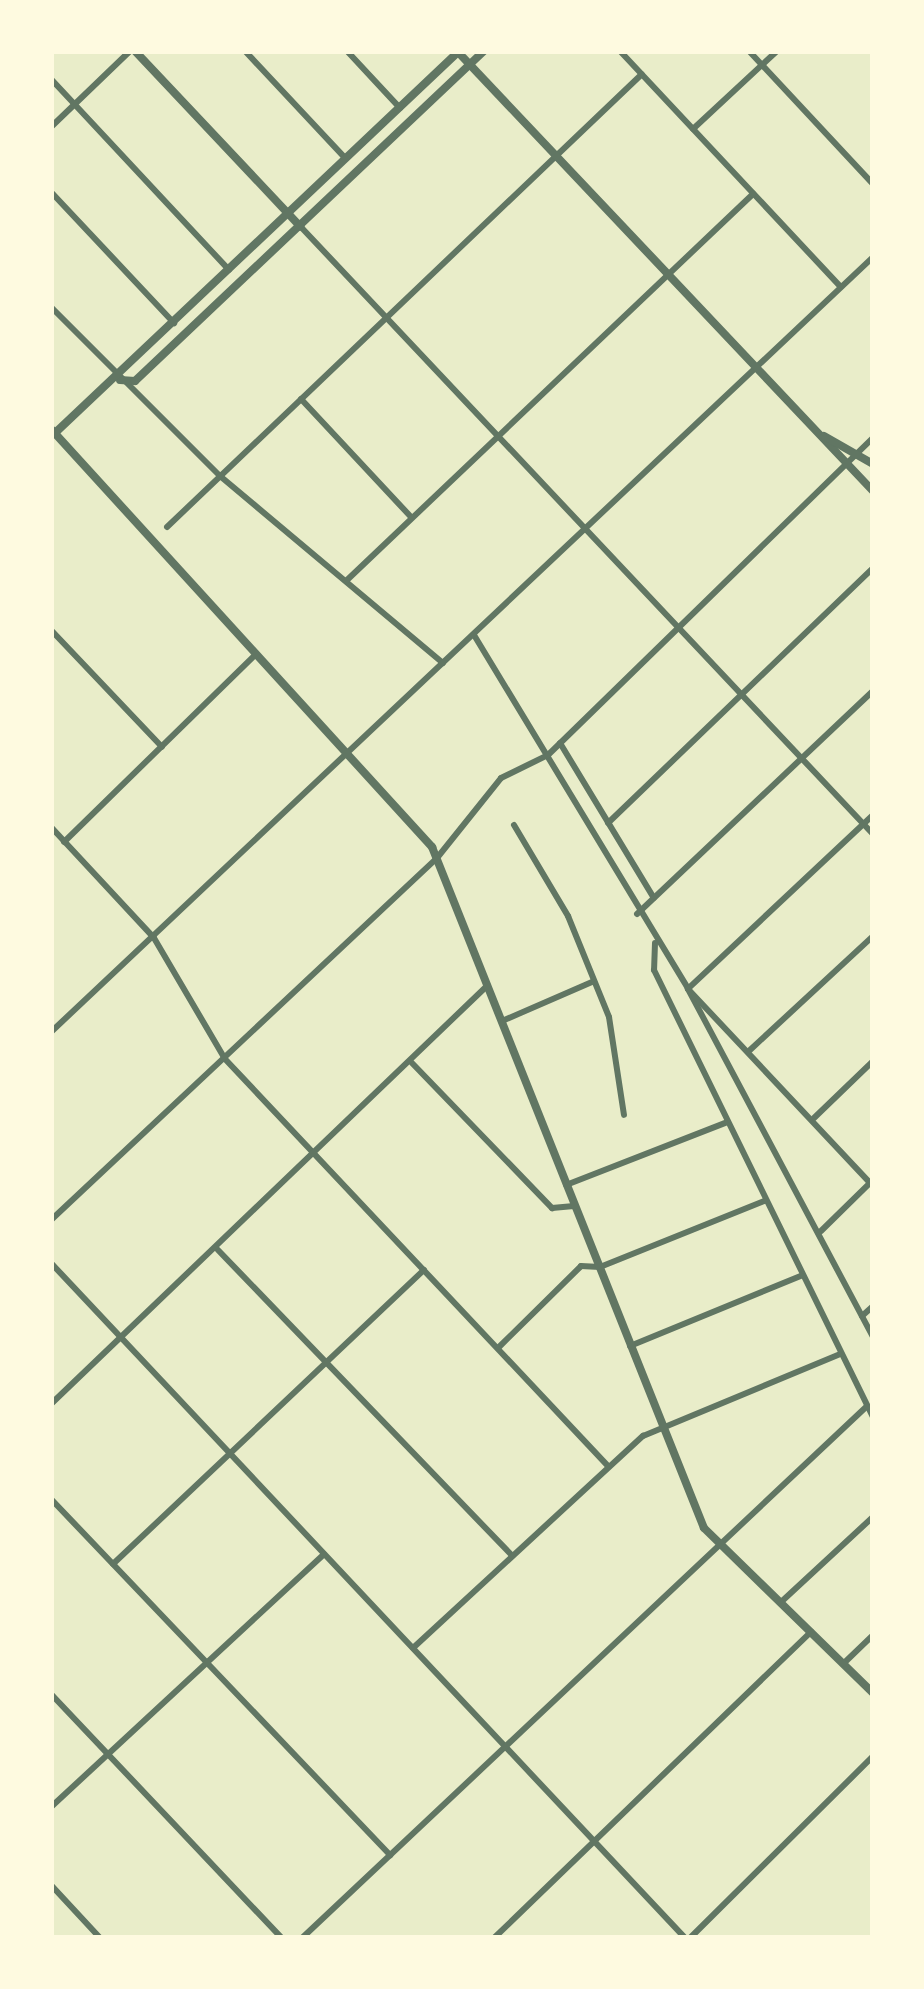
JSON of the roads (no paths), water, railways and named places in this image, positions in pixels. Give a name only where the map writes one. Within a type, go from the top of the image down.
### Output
[{"type":"street","points":[[51,128],[132,51],[873,834]]},
{"type":"street","points":[[245,51],[346,159]]},
{"type":"street","points":[[347,51],[400,108]]},
{"type":"street","points":[[873,491],[458,51],[174,322],[120,380],[52,433],[350,750],[437,858],[630,1346],[718,1546],[873,1693]]},
{"type":"street","points":[[120,380],[135,381],[484,51]]},
{"type":"street","points":[[620,51],[842,287]]},
{"type":"street","points":[[748,51],[873,184]]},
{"type":"street","points":[[694,129],[777,51]]},
{"type":"street","points":[[166,527],[642,74]]},
{"type":"street","points":[[51,79],[229,270]]},
{"type":"street","points":[[51,192],[174,322]]},
{"type":"street","points":[[346,581],[753,194]]},
{"type":"street","points":[[52,1028],[154,938],[873,257]]},
{"type":"street","points":[[51,308],[220,476],[443,663]]},
{"type":"street","points":[[302,398],[411,517]]},
{"type":"street","points":[[818,433],[860,450],[873,464]]},
{"type":"street","points":[[51,1220],[437,858],[501,778],[548,755],[873,438]]},
{"type":"street","points":[[608,823],[873,568]]},
{"type":"street","points":[[51,630],[162,747]]},
{"type":"street","points":[[474,634],[637,914],[688,989],[821,1231],[873,1337]]},
{"type":"street","points":[[64,842],[258,651]]},
{"type":"street","points":[[637,914],[873,691]]},
{"type":"street","points":[[560,742],[654,898]]},
{"type":"street","points":[[688,989],[873,815]]},
{"type":"street","points":[[514,825],[568,916],[618,1054],[624,1115]]},
{"type":"street","points":[[51,827],[154,938],[225,1059],[608,1466]]},
{"type":"street","points":[[750,1050],[873,936]]},
{"type":"street","points":[[655,943],[654,970],[873,1418]]},
{"type":"street","points":[[502,1021],[592,982]]},
{"type":"street","points":[[51,1404],[218,1250],[488,985]]},
{"type":"street","points":[[688,989],[872,1184],[821,1231]]},
{"type":"street","points":[[814,1118],[873,1061]]},
{"type":"street","points":[[412,1063],[552,1208],[575,1205]]},
{"type":"street","points":[[566,1184],[725,1123]]},
{"type":"street","points":[[499,1347],[576,1269],[600,1267],[764,1201]]},
{"type":"street","points":[[218,1250],[512,1556]]},
{"type":"street","points":[[51,1263],[227,1456],[687,1938],[873,1756]]},
{"type":"street","points":[[113,1564],[424,1270]]},
{"type":"street","points":[[630,1346],[802,1276]]},
{"type":"street","points":[[862,1316],[873,1306]]},
{"type":"street","points":[[413,1648],[608,1466],[664,1429],[840,1354]]},
{"type":"street","points":[[302,1938],[866,1407]]},
{"type":"street","points":[[51,1499],[201,1665],[390,1855]]},
{"type":"street","points":[[780,1603],[873,1517]]},
{"type":"street","points":[[51,1807],[324,1554]]},
{"type":"street","points":[[494,1938],[811,1632]]},
{"type":"street","points":[[843,1664],[873,1635]]},
{"type":"street","points":[[51,1694],[282,1938]]},
{"type":"street","points":[[51,1885],[100,1938]]}]
